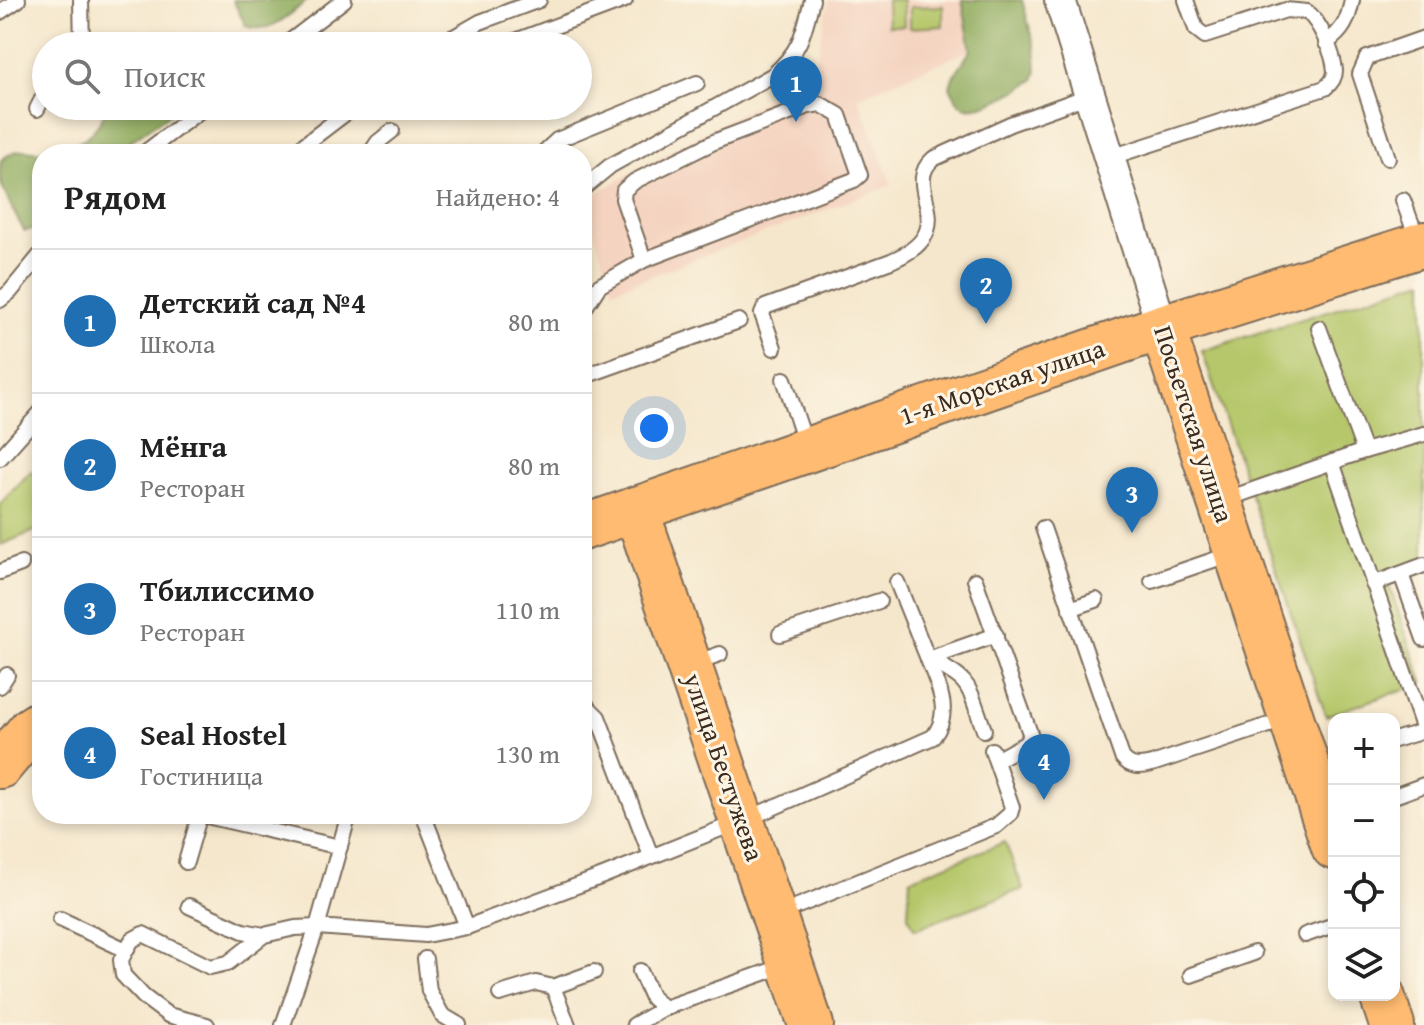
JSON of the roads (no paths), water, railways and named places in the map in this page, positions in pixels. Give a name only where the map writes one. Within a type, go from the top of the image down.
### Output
[{"type":"main road","name":"1-я Морская улица","points":[[592,524],[1162,327],[1422,245]]},
{"type":"main road","name":"Посьетская улица","points":[[1162,327],[1328,820]]},
{"type":"main road","name":"улица Бестужева","points":[[636,509],[704,660],[742,820],[811,1025]]},
{"type":"main road","points":[[0,766],[32,728]]},
{"type":"main road","points":[[1384,1001],[1392,1025]]},
{"type":"street","name":"Посьетская улица","points":[[1060,0],[1162,327]]},
{"type":"lane","points":[[0,12],[18,0]]},
{"type":"lane","points":[[81,0],[82,32]]},
{"type":"lane","points":[[302,32],[344,0]]},
{"type":"lane","points":[[462,32],[480,22],[539,0]]},
{"type":"lane","points":[[539,32],[625,0]]},
{"type":"lane","points":[[592,181],[610,166],[773,75],[800,45],[812,0]]},
{"type":"lane","points":[[1107,158],[1325,88],[1335,73],[1326,43],[1313,17],[1307,12],[1292,9],[1205,36],[1196,29],[1186,0]]},
{"type":"lane","points":[[1326,43],[1343,29],[1349,18],[1352,0]]},
{"type":"lane","points":[[1388,158],[1360,74],[1362,66],[1367,58],[1424,38]]},
{"type":"lane","points":[[553,144],[697,83]]},
{"type":"lane","points":[[774,348],[762,314],[765,307],[907,255],[921,244],[931,216],[924,193],[923,174],[933,159],[1010,124],[1088,96]]},
{"type":"lane","points":[[592,297],[599,286],[644,260],[854,180],[860,175],[839,115],[820,104],[808,106],[716,141],[635,181],[624,190],[623,199],[644,260]]},
{"type":"lane","points":[[156,144],[188,120]]},
{"type":"lane","points":[[305,144],[337,120]]},
{"type":"lane","points":[[377,144],[392,131]]},
{"type":"lane","points":[[1403,200],[1422,245]]},
{"type":"lane","points":[[0,300],[32,265]]},
{"type":"lane","points":[[592,373],[739,321]]},
{"type":"lane","points":[[1319,328],[1364,451]]},
{"type":"lane","points":[[784,379],[808,450]]},
{"type":"lane","points":[[0,458],[32,422]]},
{"type":"lane","points":[[1219,501],[1364,451],[1424,434]]},
{"type":"lane","points":[[1332,462],[1424,730],[1400,738]]},
{"type":"lane","points":[[1043,528],[1127,764],[1152,764],[1291,717]]},
{"type":"lane","points":[[1152,581],[1236,552]]},
{"type":"lane","points":[[0,572],[21,564]]},
{"type":"lane","points":[[1373,584],[1424,565]]},
{"type":"lane","points":[[1401,574],[1424,639]]},
{"type":"lane","points":[[774,916],[996,826],[1010,814],[1012,807],[994,755],[1025,744],[1031,736],[975,580]]},
{"type":"lane","points":[[189,906],[243,931],[264,935],[317,927],[426,935],[467,927],[742,820],[933,737],[943,720],[944,704],[897,582]]},
{"type":"lane","points":[[1070,609],[1096,600]]},
{"type":"lane","points":[[780,634],[879,601]]},
{"type":"lane","points":[[928,659],[996,635]]},
{"type":"lane","points":[[928,659],[947,667],[966,682],[984,730]]},
{"type":"lane","points":[[592,711],[598,717],[651,856]]},
{"type":"lane","points":[[1400,794],[1424,785]]},
{"type":"lane","points":[[186,862],[196,824]]},
{"type":"lane","points":[[242,824],[340,847]]},
{"type":"lane","points":[[283,1025],[317,927],[346,824]]},
{"type":"lane","points":[[427,824],[467,927]]},
{"type":"lane","points":[[60,919],[126,950]]},
{"type":"lane","points":[[1305,935],[1328,927]]},
{"type":"lane","points":[[207,1025],[168,1015],[144,997],[123,975],[121,960],[132,940],[143,934],[210,967],[228,963],[264,935]]},
{"type":"lane","points":[[1191,975],[1254,953]]},
{"type":"lane","points":[[425,959],[429,991],[442,1015],[459,1025]]},
{"type":"lane","points":[[634,1025],[664,1008],[790,964]]},
{"type":"lane","points":[[640,971],[652,998],[664,1008]]},
{"type":"lane","points":[[500,994],[536,983],[553,987],[594,972]]},
{"type":"lane","points":[[553,987],[568,1025]]},
{"type":"place","name":"Детский сад №4","points":[[796,122]]},
{"type":"place","name":"Мёнга","points":[[986,324]]},
{"type":"place","name":"Тбилиссимо","points":[[1132,533]]},
{"type":"place","name":"Seal Hostel","points":[[1044,800]]}]
